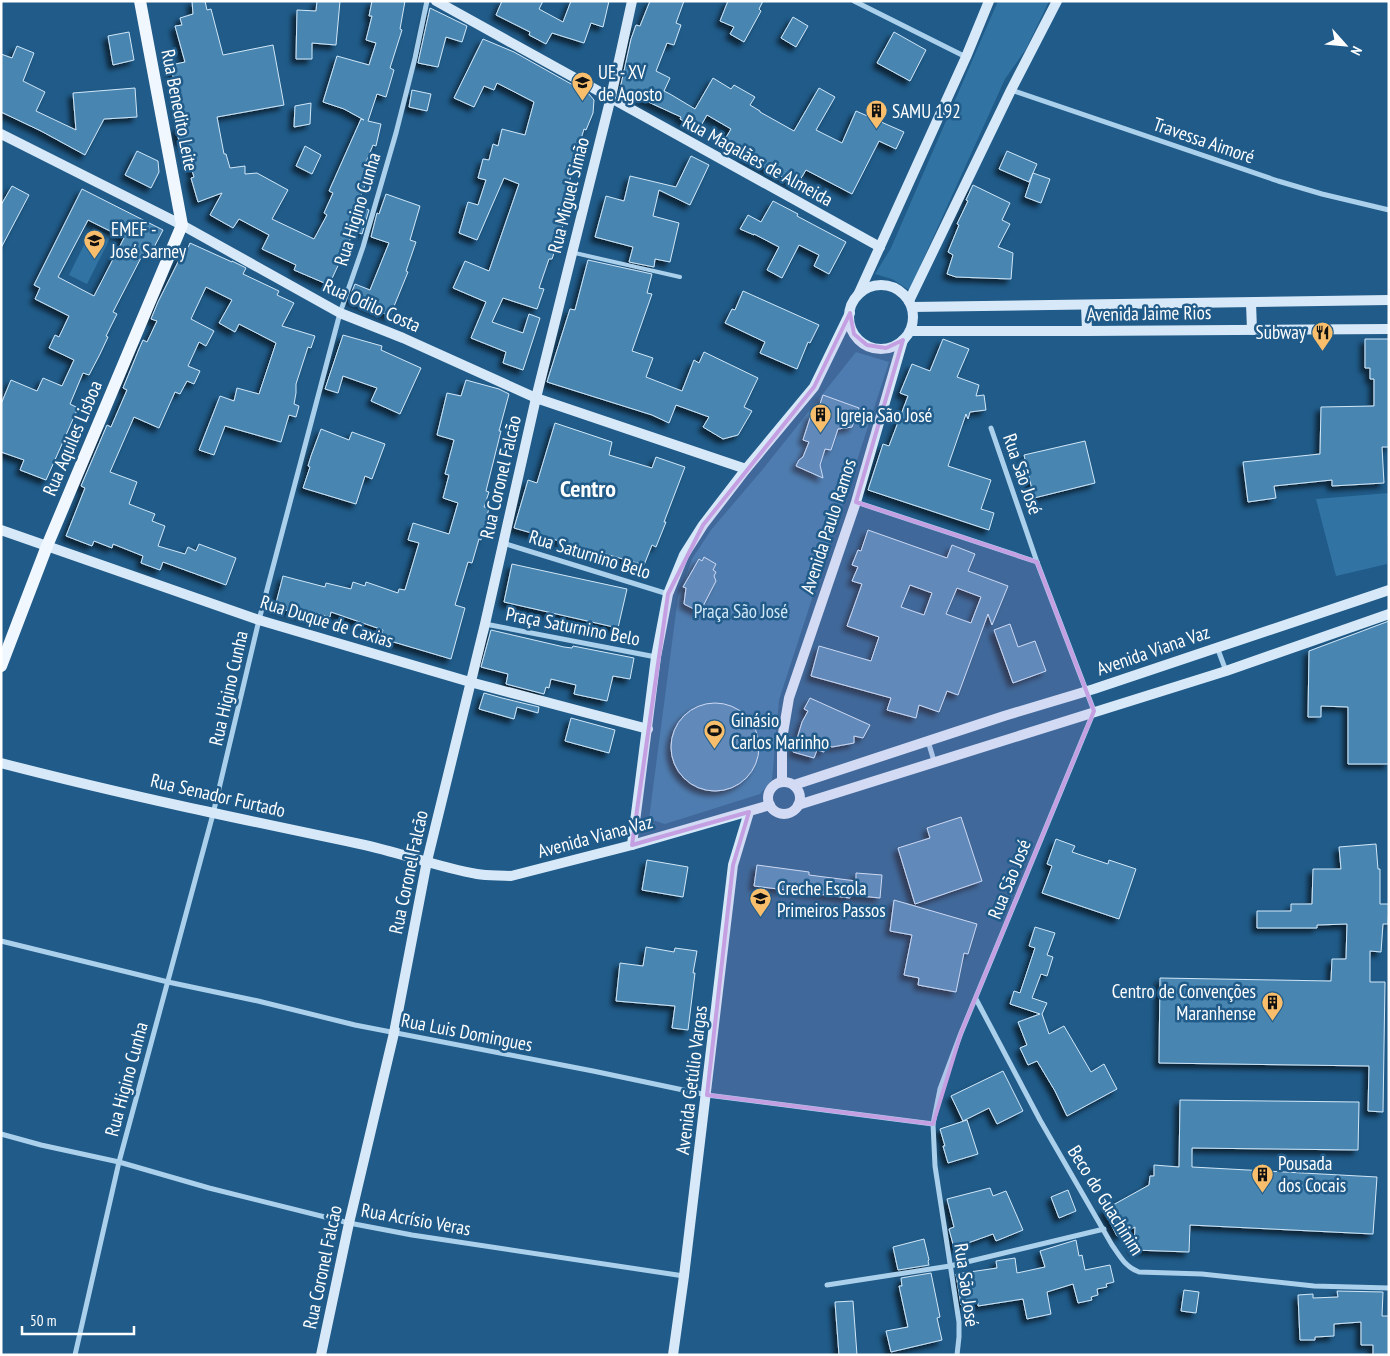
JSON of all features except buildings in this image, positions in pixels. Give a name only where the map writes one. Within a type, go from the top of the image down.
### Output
[{"type":"main road","name":"Rua Benedito Leite","points":[[140,1],[182,225]]},
{"type":"main road","name":"Rua Aquiles Lisboa","points":[[1,666],[47,546],[182,225]]},
{"type":"street","name":"Rua Higino Cunha","points":[[75,1355],[119,1162],[213,814],[259,620],[340,313],[363,247],[396,133],[427,1]]},
{"type":"street","name":"Rua Magalães de Almeida","points":[[436,1],[880,247]]},
{"type":"street","name":"Rua Miguel Simão","points":[[536,398],[611,97],[632,1]]},
{"type":"street","points":[[854,1],[966,57]]},
{"type":"street","points":[[858,295],[870,287],[885,285],[899,290],[911,304],[913,315],[910,331],[903,340],[886,348],[876,348],[867,345],[854,334],[850,320],[851,306],[858,295],[966,57],[989,1]]},
{"type":"street","points":[[911,304],[1011,90],[1057,1]]},
{"type":"street","name":"Travessa Aimoré","points":[[1011,90],[1270,178],[1322,194],[1389,210]]},
{"type":"street","name":"Rua Odilo Costa","points":[[1,134],[182,225],[340,313],[403,338],[536,398],[746,469]]},
{"type":"street","name":"Avenida Jaime Rios","points":[[911,304],[1086,305],[1389,300]]},
{"type":"street","points":[[1251,303],[1252,330]]},
{"type":"street","points":[[1086,305],[1086,331]]},
{"type":"street","points":[[632,845],[656,657],[668,594],[684,555],[703,525],[746,469],[814,388],[850,313]]},
{"type":"street","name":"Avenida Jaime Rios","points":[[910,331],[1389,329]]},
{"type":"street","name":"Avenida Paulo Ramos","points":[[782,782],[782,739],[789,698],[856,502],[903,340]]},
{"type":"street","name":"Rua Coronel Falcão","points":[[321,1355],[349,1223],[394,1033],[427,861],[536,398]]},
{"type":"street","name":"Rua São José","points":[[957,1355],[960,1322],[935,1166],[932,1124],[940,1090],[961,1033],[1094,711],[1037,562],[991,428]]},
{"type":"street","points":[[856,502],[1037,562]]},
{"type":"street","name":"Rua Duque de Caxias","points":[[1,530],[259,620],[470,682],[648,729]]},
{"type":"street","name":"Rua Saturnino Belo","points":[[503,543],[668,594]]},
{"type":"street","name":"Avenida Viana Vaz","points":[[794,785],[928,740],[1086,691],[1389,590]]},
{"type":"street","name":"Avenida Viana Vaz","points":[[798,805],[1226,671],[1389,614]]},
{"type":"street","name":"Praça Saturnino Belo","points":[[484,624],[656,657]]},
{"type":"street","points":[[1217,646],[1226,671]]},
{"type":"street","points":[[928,740],[934,761]]},
{"type":"street","name":"Rua Senador Furtado","points":[[1,763],[213,814],[394,851],[427,861]]},
{"type":"street","points":[[782,782],[794,785],[799,794],[798,805],[791,812],[777,812],[770,805],[768,795],[773,786],[782,782]]},
{"type":"street","name":"Avenida Viana Vaz","points":[[427,861],[478,874],[511,876],[632,845],[770,805]]},
{"type":"street","name":"Avenida Getúlio Vargas","points":[[673,1355],[707,1095],[733,865],[749,812]]},
{"type":"street","name":"Rua Luis Domingues","points":[[1,940],[168,982],[394,1033],[707,1095],[932,1124]]},
{"type":"street","name":"Beco do Guachinim","points":[[976,999],[1040,1120],[1112,1245],[1126,1265],[1139,1272],[1202,1274],[1314,1286],[1389,1288]]},
{"type":"street","name":"Rua Acrísio Veras","points":[[1,1134],[119,1162],[209,1188],[349,1223],[412,1236],[684,1276]]},
{"type":"street","points":[[827,1285],[950,1266],[1104,1229]]},
{"type":"lane","points":[[572,252],[680,276]]},
{"type":"highlighted area","points":[[850,313],[854,334],[867,345],[886,348],[903,340],[856,502],[1037,562],[1094,711],[961,1033],[933,1124],[707,1095],[733,865],[749,812],[632,845],[668,594],[703,525],[814,387]]},
{"type":"green space","points":[[998,1],[1049,1],[1026,49],[1005,79],[921,264],[912,292],[892,279],[875,274],[891,248]]},
{"type":"green space","points":[[93,227],[111,236],[87,284],[69,275]]},
{"type":"green space","name":"Praça São José","points":[[856,352],[889,362],[779,700],[772,780],[760,794],[665,824],[649,819],[678,597],[692,559],[711,530],[763,469]]},
{"type":"green space","points":[[1389,493],[1387,564],[1336,576],[1316,499]]},
{"type":"place","name":"UE - XV de Agosto","points":[[582,102]]},
{"type":"place","name":"SAMU 192","points":[[876,130]]},
{"type":"place","name":"EMEF - José Sarney","points":[[95,259]]},
{"type":"place","name":"Subway","points":[[1322,351]]},
{"type":"place","name":"Igreja São José","points":[[820,434]]},
{"type":"place","name":"Ginásio Carlos Marinho","points":[[715,750]]},
{"type":"place","name":"Creche Escola Primeiros Passos","points":[[761,918]]},
{"type":"place","name":"Centro de Convenções Maranhense","points":[[1272,1021]]},
{"type":"place","name":"Pousada dos Cocais","points":[[1262,1193]]},
{"type":"district","name":"Centro","points":[[588,489]]}]
